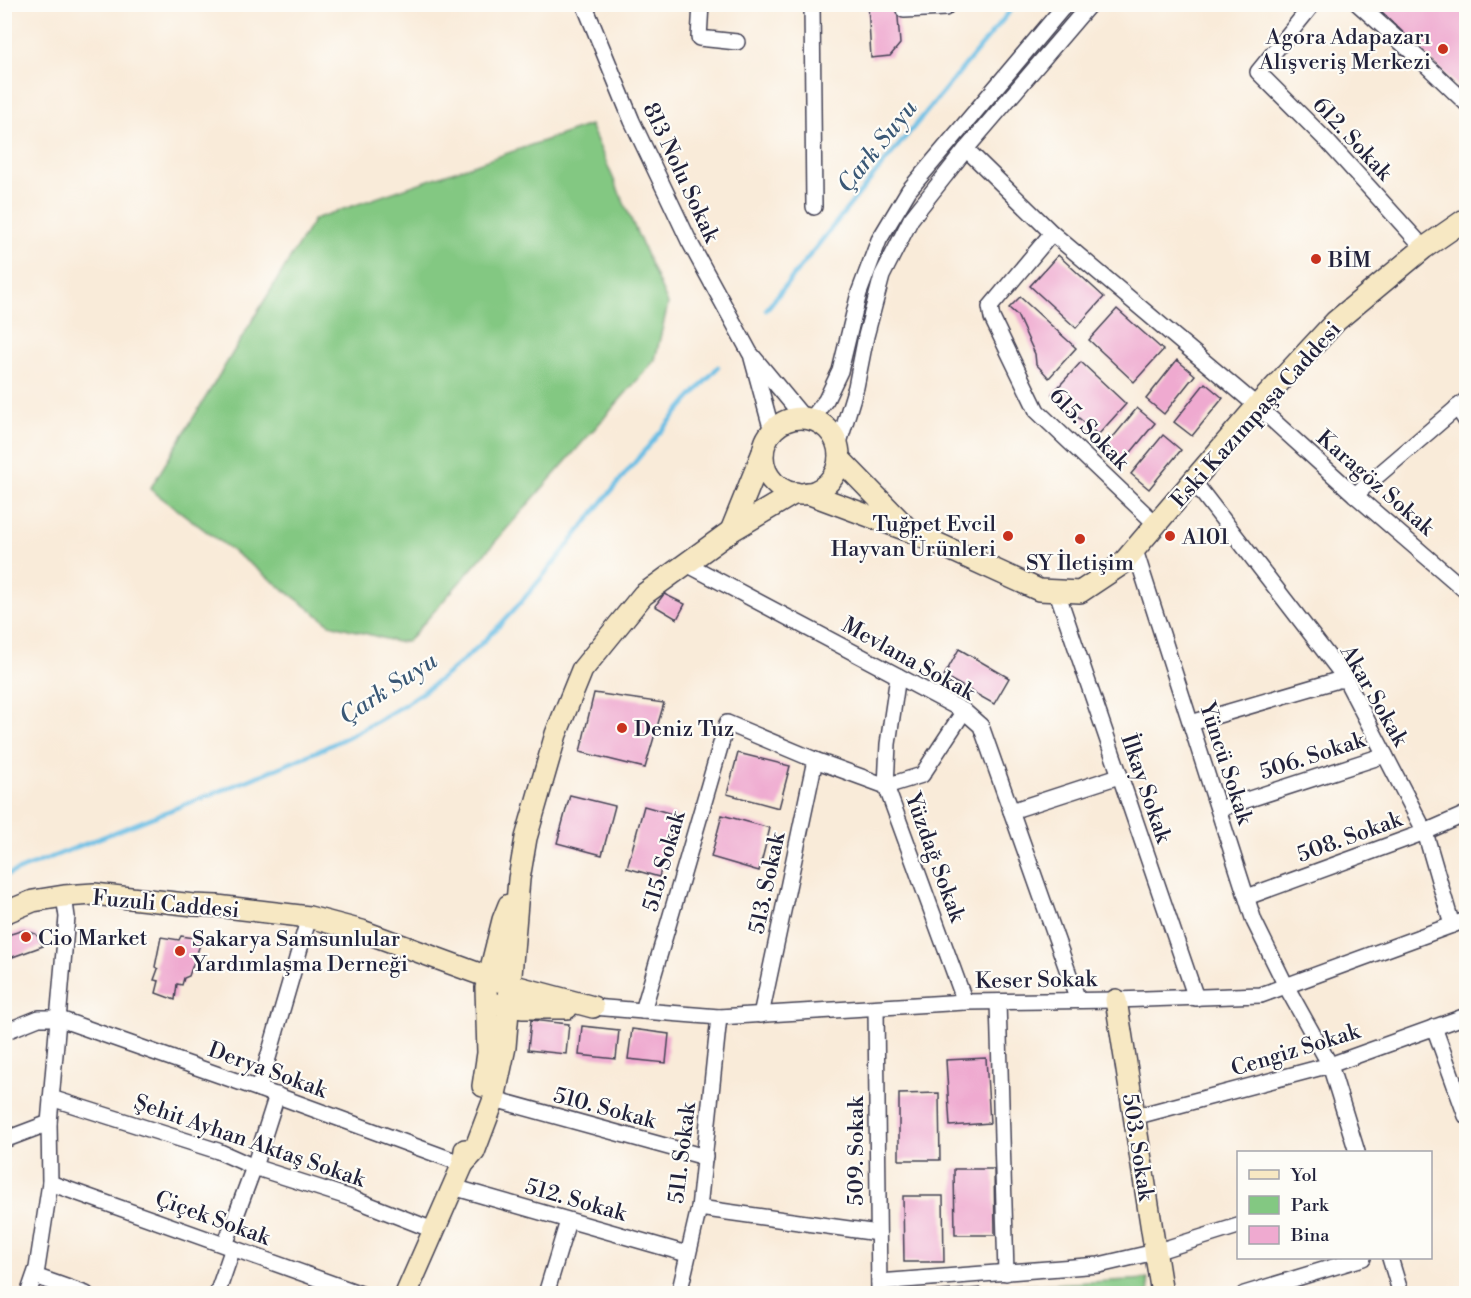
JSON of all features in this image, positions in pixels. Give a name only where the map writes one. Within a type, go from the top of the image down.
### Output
[{"type":"street","name":"813 Nolu Sokak","points":[[584,4],[632,121],[689,241],[750,352]]},
{"type":"street","points":[[701,4],[699,38],[737,42]]},
{"type":"street","points":[[812,4],[814,207]]},
{"type":"street","points":[[904,7],[945,8],[948,4]]},
{"type":"street","points":[[807,418],[826,400],[840,371],[859,293],[879,240],[909,190],[1066,4]]},
{"type":"street","points":[[463,1164],[474,1152],[494,1099],[505,1047],[519,879],[526,838],[556,734],[582,670],[643,595],[731,531],[801,493],[819,489],[830,481],[836,471],[882,276],[911,219],[966,149],[1090,4]]},
{"type":"street","name":"612. Sokak","points":[[1313,4],[1258,72],[1326,140],[1424,248]]},
{"type":"street","points":[[1358,4],[1467,103]]},
{"type":"street","points":[[966,149],[1052,234],[1257,406]]},
{"type":"street","name":"Eski Kazımpaşa Caddesi","points":[[801,493],[912,532],[1039,590],[1080,592],[1122,564],[1257,406],[1336,321],[1424,248],[1467,219]]},
{"type":"street","name":"615. Sokak","points":[[1052,234],[990,307],[992,318],[1037,411],[1157,525]]},
{"type":"street","points":[[750,352],[807,418]]},
{"type":"street","points":[[750,352],[771,431]]},
{"type":"street","points":[[1355,495],[1462,404],[1467,421]]},
{"type":"street","name":"Karagöz Sokak","points":[[1257,406],[1355,495],[1467,591]]},
{"type":"street","points":[[731,531],[766,441],[771,431],[780,424],[791,419],[807,418],[824,424],[833,434],[839,452]]},
{"type":"street","points":[[763,452],[764,464],[775,483],[784,490],[801,493]]},
{"type":"street","name":"Eski Kazımpaşa Caddesi","points":[[839,452],[912,532]]},
{"type":"street","name":"Akar Sokak","points":[[1194,482],[1345,678],[1425,832],[1459,922]]},
{"type":"street","name":"Yüncü Sokak","points":[[1135,550],[1254,921],[1286,986],[1330,1065],[1357,1151]]},
{"type":"street","name":"Mevlana Sokak","points":[[685,564],[964,711],[981,726],[1078,1000]]},
{"type":"street","name":"İlkay Sokak","points":[[1057,592],[1196,998]]},
{"type":"street","points":[[898,676],[888,744],[886,786],[922,775],[964,711]]},
{"type":"street","points":[[1191,723],[1345,678]]},
{"type":"street","name":"Yüzdağ Sokak","points":[[727,723],[815,760],[886,786],[965,1002]]},
{"type":"street","name":"515. Sokak","points":[[643,1011],[727,723]]},
{"type":"street","name":"506. Sokak","points":[[1219,809],[1385,755]]},
{"type":"street","name":"513. Sokak","points":[[761,1015],[815,760]]},
{"type":"street","points":[[1011,811],[1119,776]]},
{"type":"street","name":"508. Sokak","points":[[1246,897],[1425,832],[1467,814]]},
{"type":"street","points":[[406,1293],[463,1164],[486,1070],[488,1026],[486,998],[489,977],[503,920],[519,879]]},
{"type":"street","name":"Fuzuli Caddesi","points":[[4,913],[33,901],[94,894],[309,917],[330,924]]},
{"type":"street","points":[[28,1293],[35,1276],[50,1183],[49,1123],[66,917],[64,896]]},
{"type":"street","points":[[259,1089],[309,917]]},
{"type":"street","name":"Keser Sokak","points":[[593,1007],[719,1017],[965,1002],[1261,995],[1459,922]]},
{"type":"street","points":[[330,924],[362,931],[511,985],[593,1007]]},
{"type":"street","points":[[330,924],[361,940],[474,987],[495,1004],[549,1009],[593,1007]]},
{"type":"street","name":"503. Sokak","points":[[1116,1000],[1162,1293]]},
{"type":"street","points":[[998,1002],[1006,1273]]},
{"type":"street","name":"509. Sokak","points":[[876,1008],[879,1288]]},
{"type":"street","name":"Cengiz Sokak","points":[[1134,1117],[1330,1065],[1467,1016]]},
{"type":"street","name":"511. Sokak","points":[[679,1293],[699,1208],[719,1017]]},
{"type":"street","points":[[4,1032],[39,1018],[57,1018]]},
{"type":"street","name":"Derya Sokak","points":[[57,1018],[277,1095],[463,1164]]},
{"type":"street","points":[[1434,1027],[1466,1114]]},
{"type":"street","points":[[218,1293],[229,1247],[277,1095]]},
{"type":"street","name":"Şehit Ayhan Aktaş Sokak","points":[[51,1098],[218,1151],[254,1167],[354,1199],[433,1230]]},
{"type":"street","name":"510. Sokak","points":[[494,1099],[705,1157]]},
{"type":"street","points":[[4,1140],[49,1123]]},
{"type":"street","name":"Çiçek Sokak","points":[[50,1183],[361,1293]]},
{"type":"street","name":"512. Sokak","points":[[453,1187],[687,1254]]},
{"type":"street","points":[[699,1208],[878,1233]]},
{"type":"street","points":[[546,1293],[568,1221]]},
{"type":"street","points":[[879,1288],[1099,1265],[1155,1252],[1237,1227]]},
{"type":"street","points":[[1244,1293],[1356,1259]]},
{"type":"street","points":[[1391,1259],[1401,1293]]},
{"type":"street","points":[[35,1276],[86,1293]]},
{"type":"green space","points":[[590,125],[668,304],[655,360],[408,641],[397,642],[330,624],[150,489],[314,219]]},
{"type":"green space","points":[[1148,1279],[1149,1293],[1014,1293],[1014,1286]]},
{"type":"building","points":[[868,4],[897,4],[900,44],[890,56],[871,58]]},
{"type":"building","name":"Agora Adapazarı Alışveriş Merkezi","points":[[1374,4],[1466,4],[1466,94]]},
{"type":"building","points":[[1058,255],[1104,297],[1076,328],[1030,286]]},
{"type":"building","points":[[1020,297],[1076,348],[1049,378],[1036,364],[1035,354],[1017,315],[1009,308]]},
{"type":"building","points":[[1117,309],[1163,350],[1134,382],[1089,340]]},
{"type":"building","points":[[1177,360],[1195,375],[1164,414],[1146,399]]},
{"type":"building","points":[[1081,362],[1126,404],[1098,435],[1052,394]]},
{"type":"building","points":[[1205,383],[1223,398],[1192,436],[1174,422]]},
{"type":"building","points":[[1137,408],[1155,423],[1123,462],[1105,447]]},
{"type":"building","points":[[1163,435],[1181,450],[1149,489],[1131,474]]},
{"type":"building","points":[[664,594],[685,604],[677,619],[655,606]]},
{"type":"building","points":[[959,649],[1009,678],[994,704],[944,676]]},
{"type":"building","name":"Deniz Tuz","points":[[594,693],[664,703],[645,768],[580,752]]},
{"type":"building","points":[[738,753],[790,766],[779,808],[727,794]]},
{"type":"building","points":[[570,795],[615,806],[602,855],[557,843]]},
{"type":"building","points":[[644,806],[676,815],[659,877],[627,868]]},
{"type":"building","points":[[722,815],[770,828],[759,871],[711,857]]},
{"type":"building","points":[[24,930],[36,934],[43,946],[7,959],[4,953],[4,936]]},
{"type":"building","points":[[181,936],[202,939],[189,976],[184,978],[182,985],[177,984],[175,1000],[156,993],[159,981],[154,980],[158,969],[155,967],[161,937],[179,940]]},
{"type":"building","points":[[531,1020],[569,1024],[566,1054],[528,1050]]},
{"type":"building","points":[[582,1026],[619,1030],[616,1059],[579,1055]]},
{"type":"building","points":[[632,1029],[669,1034],[666,1063],[628,1059]]},
{"type":"building","points":[[986,1058],[990,1123],[950,1126],[946,1060]]},
{"type":"building","points":[[939,1093],[940,1160],[899,1160],[899,1094]]},
{"type":"building","points":[[954,1169],[994,1169],[995,1235],[955,1235]]},
{"type":"building","points":[[903,1196],[943,1196],[944,1262],[904,1262]]},
{"type":"building","points":[[981,1288],[982,1294],[923,1294],[923,1292]]},
{"type":"waterway","name":"Çark Suyu","points":[[766,310],[1016,4]]},
{"type":"waterway","name":"Çark Suyu","points":[[4,876],[289,764],[355,733],[418,695],[470,654],[511,613],[645,450],[718,367]]},
{"type":"place","name":"Agora Adapazarı Alışveriş Merkezi","points":[[1443,49]]},
{"type":"place","name":"BİM","points":[[1316,259]]},
{"type":"place","name":"Tuğpet Evcil Hayvan Ürünleri","points":[[1008,536]]},
{"type":"place","name":"A101","points":[[1170,536]]},
{"type":"place","name":"SY İletişim","points":[[1080,539]]},
{"type":"place","name":"Deniz Tuz","points":[[622,728]]},
{"type":"place","name":"Cio Market","points":[[26,937]]},
{"type":"place","name":"Sakarya Samsunlular Yardımlaşma Derneği","points":[[180,951]]}]
